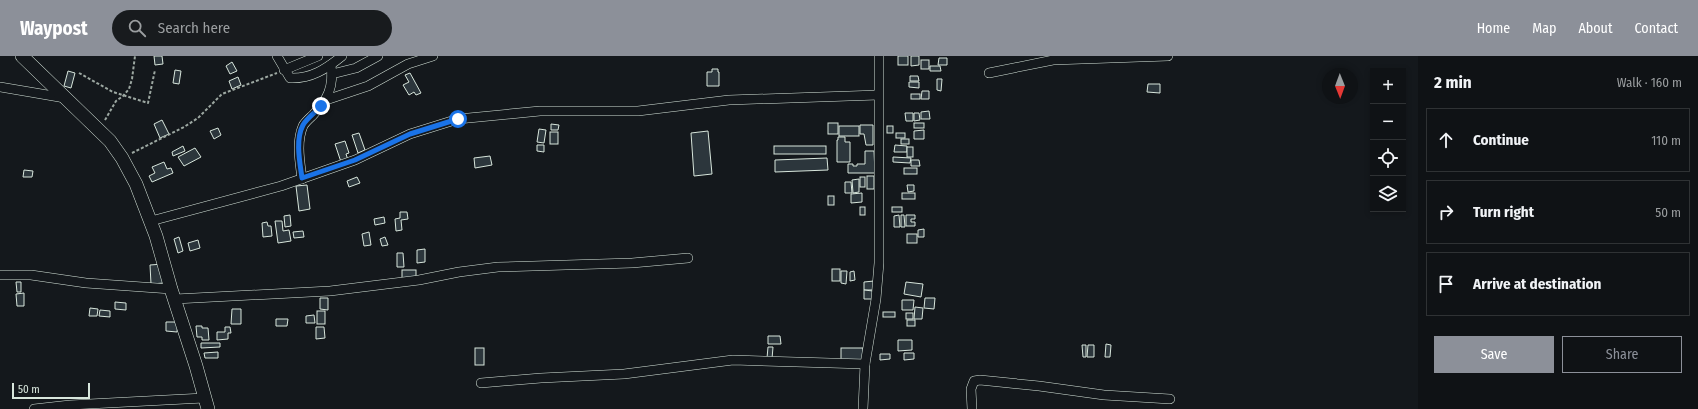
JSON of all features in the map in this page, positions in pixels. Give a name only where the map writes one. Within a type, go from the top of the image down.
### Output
[{"type":"street","points":[[22,56],[110,141],[122,158],[136,184],[151,221],[163,257],[206,404],[70,405],[34,409]]},
{"type":"street","points":[[277,56],[290,78],[313,75],[331,65],[342,56]]},
{"type":"street","points":[[284,70],[318,56]]},
{"type":"street","points":[[332,74],[356,68],[378,56]]},
{"type":"street","points":[[326,100],[368,86],[408,64],[433,56]]},
{"type":"street","points":[[863,409],[865,364],[878,283],[879,56]]},
{"type":"street","points":[[989,73],[1053,60],[1168,56]]},
{"type":"street","points":[[302,178],[299,143],[301,130],[304,124],[326,100],[330,91],[332,74],[331,65]]},
{"type":"street","points":[[0,87],[65,98]]},
{"type":"street","points":[[151,221],[302,178],[355,160],[410,134],[458,119],[540,111],[638,111],[729,100],[878,95]]},
{"type":"street","points":[[0,275],[32,276],[173,294],[330,291],[419,280],[459,272],[498,268],[632,263],[688,258]]},
{"type":"street","points":[[481,383],[541,378],[624,374],[733,360],[865,364]]},
{"type":"street","points":[[972,409],[971,389],[974,381],[980,380],[1104,395],[1170,399]]},
{"type":"path","points":[[100,130],[116,101],[129,89],[135,56]]},
{"type":"path","points":[[79,73],[113,92],[148,103],[155,70]]},
{"type":"path","points":[[122,158],[184,127],[198,118],[222,94],[284,70]]},
{"type":"building","points":[[154,56],[162,56],[163,64],[155,65]]},
{"type":"building","points":[[898,56],[908,56],[908,65],[898,65]]},
{"type":"building","points":[[911,56],[919,56],[919,65],[911,66]]},
{"type":"building","points":[[939,58],[947,58],[947,65],[938,65]]},
{"type":"building","points":[[921,60],[929,60],[929,69],[921,69]]},
{"type":"building","points":[[232,62],[237,71],[230,74],[226,66]]},
{"type":"building","points":[[930,66],[940,66],[941,71],[930,71]]},
{"type":"building","points":[[712,69],[718,69],[719,86],[707,86],[707,72],[712,72]]},
{"type":"building","points":[[175,70],[181,71],[179,84],[173,83]]},
{"type":"building","points":[[68,71],[75,73],[71,88],[64,86]]},
{"type":"building","points":[[410,73],[421,93],[416,95],[414,92],[409,95],[403,85],[409,82],[405,75]]},
{"type":"building","points":[[910,76],[918,76],[919,81],[910,81]]},
{"type":"building","points":[[238,77],[241,85],[232,89],[229,81]]},
{"type":"building","points":[[937,79],[942,79],[941,91],[937,90]]},
{"type":"building","points":[[909,82],[919,82],[919,88],[909,87]]},
{"type":"building","points":[[1148,84],[1160,84],[1160,93],[1147,92]]},
{"type":"building","points":[[922,91],[929,91],[929,99],[921,99]]},
{"type":"building","points":[[911,94],[920,94],[920,99],[911,99]]},
{"type":"building","points":[[929,111],[930,119],[921,119],[921,112]]},
{"type":"building","points":[[905,113],[913,113],[913,121],[906,121]]},
{"type":"building","points":[[914,113],[919,113],[920,120],[914,121]]},
{"type":"building","points":[[162,120],[169,134],[160,138],[154,124]]},
{"type":"building","points":[[828,123],[838,123],[838,134],[828,134]]},
{"type":"building","points":[[914,123],[924,123],[924,128],[914,128]]},
{"type":"building","points":[[551,124],[559,125],[558,130],[551,130]]},
{"type":"building","points":[[860,125],[873,125],[873,145],[866,145],[864,134],[860,134]]},
{"type":"building","points":[[839,126],[859,126],[859,136],[839,136]]},
{"type":"building","points":[[887,126],[893,126],[893,133],[887,133]]},
{"type":"building","points":[[218,128],[221,135],[214,139],[210,131]]},
{"type":"building","points":[[539,129],[546,130],[544,143],[537,142]]},
{"type":"building","points":[[924,130],[924,139],[914,139],[914,131]]},
{"type":"building","points":[[708,131],[712,174],[694,176],[691,133]]},
{"type":"building","points":[[550,132],[558,132],[558,144],[550,144]]},
{"type":"building","points":[[359,133],[365,150],[358,153],[352,135]]},
{"type":"building","points":[[896,133],[905,133],[905,138],[896,138]]},
{"type":"building","points":[[838,137],[845,137],[845,142],[850,142],[850,162],[837,162]]},
{"type":"building","points":[[901,139],[909,139],[909,144],[901,144]]},
{"type":"building","points":[[345,141],[349,153],[346,154],[348,160],[341,162],[335,144]]},
{"type":"building","points":[[537,145],[544,145],[544,152],[537,151]]},
{"type":"building","points":[[895,145],[907,146],[907,152],[894,152]]},
{"type":"building","points":[[183,146],[185,151],[173,156],[172,152]]},
{"type":"building","points":[[774,146],[826,146],[826,154],[774,154]]},
{"type":"building","points":[[907,147],[913,147],[913,157],[907,157]]},
{"type":"building","points":[[195,148],[201,157],[184,166],[178,157]]},
{"type":"building","points":[[865,151],[874,151],[875,173],[848,173],[848,164],[857,166],[857,164],[865,164]]},
{"type":"building","points":[[490,156],[492,165],[475,168],[474,158]]},
{"type":"building","points":[[893,157],[911,158],[910,163],[893,162]]},
{"type":"building","points":[[827,158],[828,170],[775,172],[775,160]]},
{"type":"building","points":[[911,160],[919,160],[920,166],[911,166]]},
{"type":"building","points":[[164,162],[167,169],[171,168],[173,173],[152,182],[149,176],[155,173],[152,167]]},
{"type":"building","points":[[904,168],[917,168],[917,174],[904,174]]},
{"type":"building","points":[[24,170],[33,171],[32,177],[23,177]]},
{"type":"building","points":[[867,176],[874,176],[874,189],[867,189]]},
{"type":"building","points":[[357,177],[360,183],[349,187],[347,181]]},
{"type":"building","points":[[860,177],[865,177],[865,187],[860,187]]},
{"type":"building","points":[[859,179],[859,192],[853,193],[852,180]]},
{"type":"building","points":[[845,182],[851,182],[852,193],[845,193]]},
{"type":"building","points":[[307,185],[310,209],[299,211],[296,186]]},
{"type":"building","points":[[907,185],[914,185],[914,191],[908,192]]},
{"type":"building","points":[[862,193],[862,202],[851,203],[851,194]]},
{"type":"building","points":[[902,193],[915,193],[915,199],[902,199]]},
{"type":"building","points":[[828,196],[834,196],[834,205],[828,205]]},
{"type":"building","points":[[860,207],[865,207],[865,215],[860,215]]},
{"type":"building","points":[[892,207],[902,207],[902,212],[892,212]]},
{"type":"building","points":[[400,212],[407,212],[408,219],[401,220],[402,230],[396,231],[395,219],[400,218]]},
{"type":"building","points":[[290,215],[291,226],[285,227],[284,216]]},
{"type":"building","points":[[899,215],[900,227],[894,227],[894,216]]},
{"type":"building","points":[[901,215],[904,215],[905,227],[901,227]]},
{"type":"building","points":[[906,215],[915,215],[915,219],[911,219],[911,222],[915,222],[915,226],[906,226]]},
{"type":"building","points":[[384,217],[385,223],[375,225],[374,219]]},
{"type":"building","points":[[275,221],[282,221],[283,231],[289,230],[291,241],[278,243]]},
{"type":"building","points":[[267,222],[268,226],[271,226],[272,236],[263,237],[262,223]]},
{"type":"building","points":[[924,229],[924,237],[918,237],[918,230]]},
{"type":"building","points":[[303,231],[304,237],[294,238],[293,232]]},
{"type":"building","points":[[369,232],[371,245],[364,246],[362,234]]},
{"type":"building","points":[[907,234],[917,234],[917,243],[907,243]]},
{"type":"building","points":[[179,237],[183,251],[178,253],[174,239]]},
{"type":"building","points":[[385,237],[388,245],[382,246],[380,239]]},
{"type":"building","points":[[198,240],[200,248],[190,251],[188,243]]},
{"type":"building","points":[[425,249],[425,262],[417,263],[417,250]]},
{"type":"building","points":[[397,253],[403,253],[404,267],[397,267]]},
{"type":"building","points":[[163,264],[164,283],[151,284],[150,265]]},
{"type":"building","points":[[832,269],[840,269],[840,281],[832,281]]},
{"type":"building","points":[[402,270],[416,270],[416,278],[402,278]]},
{"type":"building","points":[[841,271],[847,271],[846,284],[841,283]]},
{"type":"building","points":[[854,271],[855,280],[850,281],[850,272]]},
{"type":"building","points":[[874,281],[875,290],[864,290],[864,282]]},
{"type":"building","points":[[16,282],[21,282],[21,292],[17,292]]},
{"type":"building","points":[[906,282],[923,284],[921,297],[904,294]]},
{"type":"building","points":[[864,290],[873,291],[873,299],[864,299]]},
{"type":"building","points":[[24,293],[24,306],[17,306],[16,294]]},
{"type":"building","points":[[320,298],[328,298],[328,310],[320,309]]},
{"type":"building","points":[[925,298],[935,298],[934,309],[924,308]]},
{"type":"building","points":[[902,300],[914,300],[913,310],[902,310]]},
{"type":"building","points":[[115,302],[126,303],[126,310],[115,309]]},
{"type":"building","points":[[915,307],[923,308],[922,319],[914,319]]},
{"type":"building","points":[[90,308],[98,309],[97,316],[89,316]]},
{"type":"building","points":[[232,309],[241,309],[241,324],[231,324]]},
{"type":"building","points":[[100,310],[110,311],[110,317],[99,316]]},
{"type":"building","points":[[317,311],[325,311],[325,324],[317,324]]},
{"type":"building","points":[[883,312],[895,312],[895,317],[883,317]]},
{"type":"building","points":[[906,313],[913,313],[913,319],[906,319]]},
{"type":"building","points":[[314,315],[315,323],[306,323],[306,316]]},
{"type":"building","points":[[276,319],[288,319],[287,326],[276,326]]},
{"type":"building","points":[[907,320],[915,320],[915,326],[907,326]]},
{"type":"building","points":[[166,322],[178,322],[177,332],[166,331]]},
{"type":"building","points":[[196,326],[208,328],[209,340],[202,340],[202,337],[197,337]]},
{"type":"building","points":[[225,327],[230,327],[231,333],[228,333],[228,339],[217,340],[217,332],[225,332]]},
{"type":"building","points":[[316,327],[324,327],[325,338],[316,339]]},
{"type":"building","points":[[768,336],[780,336],[781,344],[768,344]]},
{"type":"building","points":[[898,340],[912,340],[912,350],[898,351]]},
{"type":"building","points":[[201,343],[220,343],[220,347],[201,348]]},
{"type":"building","points":[[1106,344],[1111,345],[1110,357],[1105,357]]},
{"type":"building","points":[[1082,345],[1086,345],[1086,357],[1083,357]]},
{"type":"building","points":[[1088,345],[1094,345],[1094,357],[1087,357]]},
{"type":"building","points":[[768,347],[773,347],[772,359],[767,358]]},
{"type":"building","points":[[475,348],[484,348],[484,365],[475,365]]},
{"type":"building","points":[[841,348],[863,348],[863,361],[841,361]]},
{"type":"building","points":[[218,352],[218,358],[205,358],[204,353]]},
{"type":"building","points":[[904,353],[914,353],[914,359],[904,360]]},
{"type":"building","points":[[880,354],[890,354],[890,359],[880,360]]},
{"type":"route","points":[[321,106],[304,124],[301,130],[299,143],[302,178],[355,160],[410,134],[458,119]]}]
